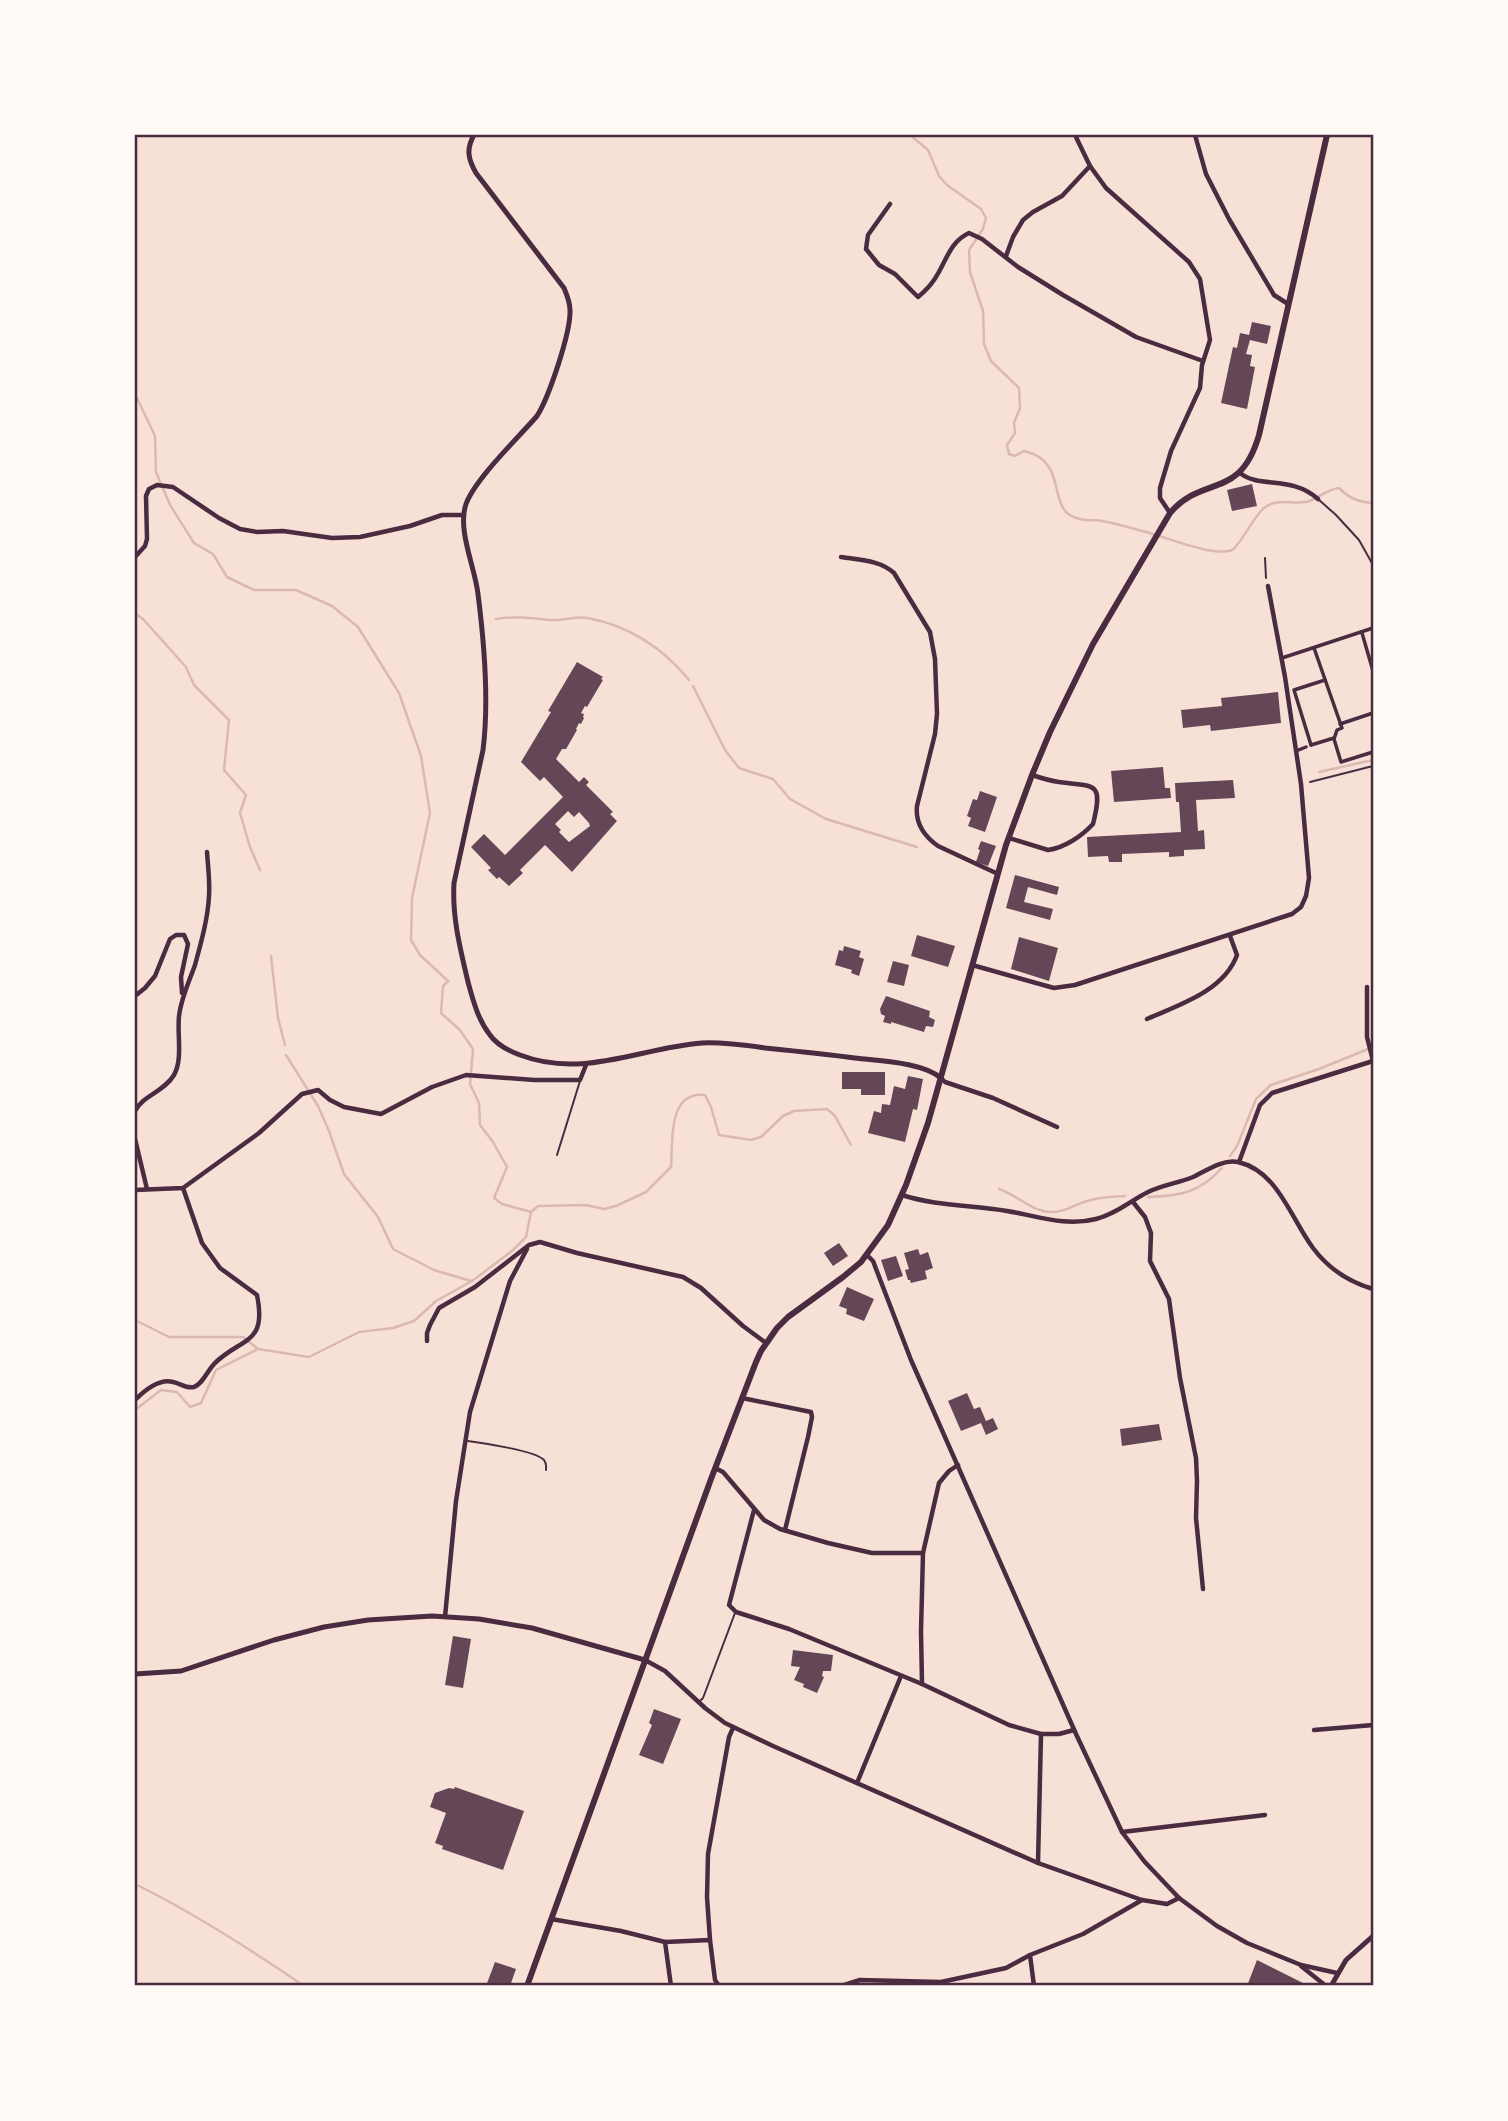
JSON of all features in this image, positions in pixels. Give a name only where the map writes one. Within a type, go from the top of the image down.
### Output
[{"type":"main road","points":[[527,1986],[756,1362],[766,1343],[788,1317],[843,1277],[867,1255],[883,1234],[902,1195],[942,1078],[1009,838],[1050,732],[1093,644],[1170,513],[1186,497],[1227,482],[1240,473],[1256,446],[1327,135]]},
{"type":"street","points":[[474,135],[468,155],[476,173],[564,288],[570,319],[544,405],[479,482],[469,496],[463,515],[479,603],[486,730],[454,883],[454,923],[477,1012],[489,1034],[512,1052],[534,1061],[558,1065],[586,1065],[690,1044],[723,1043],[890,1062],[929,1071],[945,1082],[993,1098],[1057,1127]]},
{"type":"street","points":[[1075,135],[1090,166],[1116,198],[1182,255],[1197,273],[1202,286],[1210,335],[1200,388],[1171,451],[1160,488],[1160,498],[1170,513]]},
{"type":"street","points":[[1195,135],[1206,174],[1229,219],[1274,295],[1288,304]]},
{"type":"street","points":[[1006,256],[1023,220],[1062,196],[1090,166]]},
{"type":"street","points":[[890,204],[868,235],[866,249],[879,265],[895,274],[918,298],[933,281],[956,243],[966,234],[975,235],[1018,267],[1136,337],[1203,362]]},
{"type":"street","points":[[1240,473],[1248,478],[1296,486],[1318,499]]},
{"type":"street","points":[[135,557],[145,546],[147,539],[145,502],[149,489],[157,485],[173,487],[240,529],[257,531],[283,531],[332,538],[360,537],[410,526],[442,515],[463,515]]},
{"type":"street","points":[[841,557],[876,562],[889,568],[930,632],[935,659],[937,713],[933,747],[917,806],[916,815],[920,828],[938,846],[998,874]]},
{"type":"street","points":[[972,965],[1054,988],[1087,981],[1230,936],[1292,915],[1301,908],[1308,887],[1308,866],[1301,784],[1268,586]]},
{"type":"street","points":[[1282,659],[1373,628]]},
{"type":"street","points":[[1362,633],[1373,671]]},
{"type":"street","points":[[1314,648],[1342,728],[1337,730],[1334,738],[1341,762],[1373,752]]},
{"type":"street","points":[[1308,746],[1294,690],[1325,680]]},
{"type":"street","points":[[1340,724],[1373,713]]},
{"type":"street","points":[[1296,751],[1334,738]]},
{"type":"street","points":[[1009,838],[1048,850],[1055,849],[1093,824],[1097,806],[1096,791],[1093,787],[1055,782],[1032,775]]},
{"type":"street","points":[[135,1111],[146,1098],[161,1090],[174,1075],[178,1062],[179,1017],[205,924],[209,896],[207,852]]},
{"type":"street","points":[[135,996],[155,976],[170,939],[176,935],[184,935],[188,944],[181,977],[183,996]]},
{"type":"street","points":[[1147,1019],[1177,1006],[1223,978],[1237,955],[1230,936]]},
{"type":"street","points":[[1239,1162],[1260,1105],[1272,1093],[1373,1060],[1367,1037],[1367,987]]},
{"type":"street","points":[[135,1190],[183,1188],[259,1133],[302,1094],[318,1090],[344,1107],[381,1114],[432,1087],[466,1075],[580,1080],[586,1065]]},
{"type":"street","points":[[135,1139],[147,1189]]},
{"type":"street","points":[[902,1195],[1060,1222],[1097,1219],[1114,1213],[1165,1184],[1190,1178],[1231,1161],[1239,1162],[1261,1173],[1270,1182],[1313,1248],[1326,1263],[1344,1276],[1373,1289]]},
{"type":"street","points":[[135,1400],[162,1382],[171,1381],[190,1388],[196,1386],[213,1365],[253,1337],[260,1324],[257,1295],[220,1268],[202,1242],[183,1188]]},
{"type":"street","points":[[1133,1202],[1145,1217],[1151,1233],[1150,1261],[1169,1300],[1180,1378],[1196,1458],[1196,1518],[1203,1589]]},
{"type":"street","points":[[427,1342],[430,1325],[439,1308],[475,1287],[529,1245],[540,1242],[683,1277],[701,1288],[766,1343]]},
{"type":"street","points":[[445,1616],[456,1501],[470,1412],[510,1281],[529,1245]]},
{"type":"street","points":[[867,1255],[873,1261],[911,1360],[1074,1730],[1122,1832],[1144,1861],[1179,1898],[1217,1926],[1247,1943],[1301,1965],[1337,1973]]},
{"type":"street","points":[[742,1398],[811,1412],[808,1437],[785,1530]]},
{"type":"street","points":[[922,1684],[923,1553],[939,1483],[958,1465]]},
{"type":"street","points":[[715,1468],[723,1472],[764,1520],[785,1530],[828,1544],[872,1553],[923,1553]]},
{"type":"street","points":[[754,1510],[729,1605],[736,1612],[789,1629],[922,1684],[1009,1726],[1041,1734],[1059,1734],[1074,1730]]},
{"type":"street","points":[[135,1674],[181,1671],[274,1640],[324,1627],[368,1620],[445,1616],[532,1628],[645,1660],[665,1671],[717,1718],[733,1728],[1038,1863],[1142,1900],[1167,1904],[1179,1898]]},
{"type":"street","points":[[858,1783],[901,1676]]},
{"type":"street","points":[[1314,1730],[1373,1725]]},
{"type":"street","points":[[719,1986],[715,1980],[710,1940],[708,1854],[729,1737],[733,1728]]},
{"type":"street","points":[[1038,1863],[1041,1734]]},
{"type":"street","points":[[1122,1832],[1265,1815]]},
{"type":"street","points":[[841,1986],[860,1980],[941,1984],[1006,1968],[1030,1955],[1083,1934],[1142,1900]]},
{"type":"street","points":[[551,1919],[665,1941],[710,1940]]},
{"type":"street","points":[[1301,1965],[1329,1986],[1354,1951],[1373,1936]]},
{"type":"street","points":[[665,1941],[671,1986]]},
{"type":"street","points":[[1030,1955],[1034,1986]]},
{"type":"lane","points":[[1318,499],[1359,540],[1373,565]]},
{"type":"lane","points":[[557,1155],[580,1080]]},
{"type":"lane","points":[[465,1440],[542,1457],[547,1463],[547,1470]]},
{"type":"lane","points":[[699,1702],[703,1698],[736,1612]]},
{"type":"path","points":[[1265,558],[1268,586]]},
{"type":"path","points":[[1301,784],[1373,766]]},
{"type":"building","points":[[1252,322],[1271,326],[1267,344],[1250,340],[1246,354],[1252,355],[1250,366],[1255,367],[1247,409],[1221,403],[1233,347],[1237,348],[1240,333],[1249,335]]},
{"type":"building","points":[[1252,484],[1257,506],[1232,511],[1227,490]]},
{"type":"building","points":[[577,662],[603,677],[581,713],[584,718],[581,724],[579,723],[566,749],[562,749],[556,759],[579,782],[584,777],[589,782],[586,785],[613,812],[610,814],[617,821],[572,872],[545,845],[520,870],[523,873],[509,886],[488,870],[491,868],[471,847],[484,834],[505,855],[563,797],[544,777],[540,781],[521,762],[551,712],[548,711]],"holes":[[[568,811],[574,817],[579,812],[590,826],[569,842],[555,824]]]},
{"type":"building","points":[[1278,692],[1281,723],[1211,731],[1210,725],[1183,728],[1181,710],[1222,706],[1221,698]]},
{"type":"building","points":[[1163,767],[1165,788],[1170,788],[1171,798],[1114,802],[1111,771]]},
{"type":"building","points":[[1233,780],[1235,798],[1196,800],[1198,831],[1204,830],[1205,849],[1184,850],[1184,856],[1169,857],[1169,852],[1122,854],[1122,862],[1109,862],[1108,856],[1088,857],[1087,837],[1181,832],[1175,783]]},
{"type":"building","points":[[980,791],[997,797],[985,832],[968,826],[971,818],[967,816],[973,799],[977,800]]},
{"type":"building","points":[[981,841],[996,846],[988,866],[976,862]]},
{"type":"building","points":[[1015,875],[1059,887],[1057,895],[1028,887],[1024,902],[1053,909],[1050,920],[1006,908]]},
{"type":"building","points":[[917,935],[955,946],[948,967],[911,956]]},
{"type":"building","points":[[1019,937],[1058,948],[1049,981],[1011,969]]},
{"type":"building","points":[[844,946],[861,951],[859,957],[864,959],[859,976],[851,973],[852,970],[835,965],[839,950],[843,951]]},
{"type":"building","points":[[893,961],[909,965],[904,986],[887,982]]},
{"type":"building","points":[[886,996],[930,1011],[929,1017],[935,1020],[933,1027],[926,1026],[924,1032],[883,1022],[885,1016],[880,1009]]},
{"type":"building","points":[[842,1072],[885,1072],[885,1095],[861,1095],[861,1089],[842,1089]]},
{"type":"building","points":[[908,1076],[923,1079],[917,1110],[913,1109],[905,1142],[868,1133],[874,1111],[881,1113],[882,1104],[890,1105],[894,1086],[905,1089]]},
{"type":"building","points":[[839,1243],[848,1256],[833,1266],[824,1253]]},
{"type":"building","points":[[918,1249],[920,1255],[928,1252],[933,1268],[925,1271],[927,1279],[911,1283],[905,1270],[909,1269],[904,1253]]},
{"type":"building","points":[[896,1256],[903,1276],[888,1281],[881,1260]]},
{"type":"building","points":[[847,1287],[874,1299],[864,1321],[846,1314],[847,1309],[839,1306]]},
{"type":"building","points":[[967,1393],[974,1409],[980,1407],[986,1421],[993,1418],[998,1429],[986,1435],[981,1423],[961,1431],[948,1401]]},
{"type":"building","points":[[1159,1424],[1162,1440],[1122,1446],[1120,1429]]},
{"type":"building","points":[[453,1636],[471,1639],[463,1688],[445,1685]]},
{"type":"building","points":[[793,1650],[833,1655],[831,1671],[823,1671],[824,1677],[817,1693],[794,1680],[800,1667],[791,1666]]},
{"type":"building","points":[[654,1709],[681,1719],[663,1764],[639,1755],[652,1725],[649,1723]]},
{"type":"building","points":[[455,1787],[524,1811],[503,1870],[442,1849],[443,1846],[435,1843],[446,1813],[430,1807],[435,1793]]},
{"type":"building","points":[[1257,1960],[1309,1986],[1247,1986]]},
{"type":"building","points":[[495,1962],[516,1969],[510,1986],[486,1986]]},
{"type":"waterway","points":[[910,135],[928,150],[939,176],[947,185],[981,209],[986,218],[983,229],[969,250],[970,272],[983,311],[984,344],[991,361],[1019,388],[1020,408],[1014,423],[1015,433],[1007,445],[1009,454],[1015,456],[1024,451],[1039,457],[1048,465],[1062,507],[1069,515],[1223,552],[1232,550],[1260,512],[1274,503],[1309,501],[1339,488],[1355,499],[1373,503]]},
{"type":"waterway","points":[[135,394],[155,436],[156,472],[170,505],[194,543],[213,554],[227,577],[254,590],[296,590],[332,606],[358,627],[399,693],[421,756],[430,813],[412,898],[411,940],[420,955],[448,981],[443,986],[441,1013],[460,1030],[473,1049],[470,1084],[479,1103],[480,1125],[507,1167],[494,1198],[502,1204],[531,1212]]},
{"type":"waterway","points":[[135,613],[186,667],[194,685],[229,720],[224,770],[246,795],[240,813],[260,870]]},
{"type":"waterway","points":[[496,619],[583,618],[603,622],[631,633],[656,648],[689,680]]},
{"type":"waterway","points":[[693,686],[725,750],[739,768],[773,779],[790,799],[826,819],[917,847]]},
{"type":"waterway","points":[[1319,772],[1373,760]]},
{"type":"waterway","points":[[271,956],[278,1018],[285,1045]]},
{"type":"waterway","points":[[1230,1156],[1237,1146],[1256,1099],[1271,1085],[1373,1047]]},
{"type":"waterway","points":[[286,1055],[318,1106],[344,1174],[378,1217],[393,1249],[434,1270],[471,1281]]},
{"type":"waterway","points":[[135,1410],[161,1390],[177,1392],[190,1407],[201,1403],[216,1370],[258,1349],[309,1357],[359,1332],[393,1328],[414,1321],[436,1301],[472,1281],[512,1251],[526,1237],[531,1212],[538,1206],[586,1205],[604,1209],[646,1192],[671,1167],[674,1120],[684,1101],[693,1096],[705,1095],[719,1135],[751,1140],[761,1137],[783,1116],[794,1111],[827,1109],[835,1116],[851,1145]]},
{"type":"waterway","points":[[1148,1197],[1170,1196],[1197,1188],[1222,1168]]},
{"type":"waterway","points":[[999,1189],[1049,1212],[1096,1199],[1125,1196]]},
{"type":"waterway","points":[[135,1320],[169,1337],[243,1337],[258,1349]]},
{"type":"waterway","points":[[135,1884],[221,1932],[304,1986]]}]
